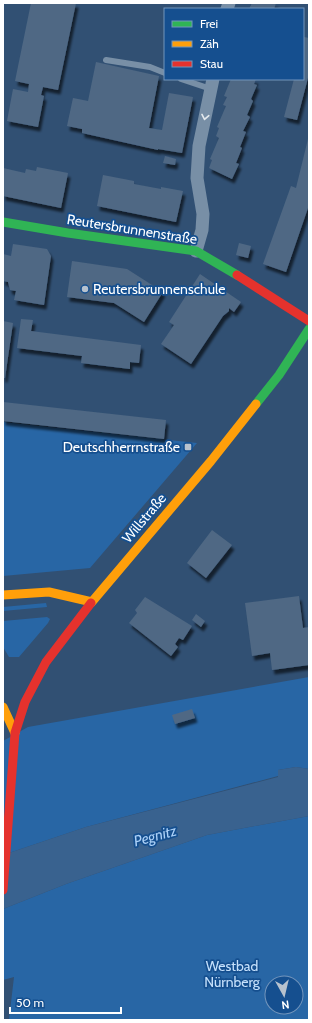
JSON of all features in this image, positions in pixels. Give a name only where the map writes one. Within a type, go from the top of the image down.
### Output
[{"type":"street","points":[[196,251],[202,230],[203,214],[197,178],[199,146],[212,84]]},
{"type":"street","name":"Reutersbrunnenstraße","points":[[3,222],[68,233],[196,251],[215,261],[309,321]]},
{"type":"street","name":"Willstraße","points":[[3,890],[15,733],[25,702],[34,681],[46,662],[92,602],[211,461],[283,369],[309,329]]},
{"type":"street","points":[[3,595],[49,592],[92,602]]},
{"type":"street","points":[[3,707],[15,733]]},
{"type":"lane","points":[[106,60],[150,67],[164,73]]},
{"type":"lane","points":[[187,80],[212,84]]},
{"type":"green space","points":[[3,422],[197,443],[90,568],[3,576]]},
{"type":"green space","points":[[46,603],[47,607],[3,611],[3,607]]},
{"type":"green space","points":[[47,617],[50,619],[48,623],[19,657],[9,657],[3,647],[3,621]]},
{"type":"green space","points":[[309,677],[309,769],[296,767],[278,770],[278,776],[86,827],[3,855],[3,741],[28,727]]},
{"type":"green space","name":"Westbad Nürnberg","points":[[309,816],[309,1020],[9,1020],[14,977],[3,980],[3,909],[66,884],[207,835]]},
{"type":"water","name":"Pegnitz","points":[[296,767],[309,769],[309,816],[207,835],[66,884],[3,909],[3,855],[86,827],[278,777],[278,770]]},
{"type":"building","points":[[31,3],[76,3],[58,90],[43,87],[41,95],[44,96],[38,127],[7,121],[13,89],[28,92],[29,84],[15,81]]},
{"type":"building","points":[[252,3],[276,3],[274,8],[250,8]]},
{"type":"building","points":[[304,37],[309,38],[309,74],[297,120],[284,117],[294,80],[304,80]]},
{"type":"building","points":[[96,62],[159,76],[149,128],[162,130],[169,93],[193,97],[182,153],[158,150],[82,133],[82,129],[67,126],[73,98],[88,101]]},
{"type":"building","points":[[231,80],[256,80],[254,84],[257,85],[251,99],[253,101],[247,115],[250,117],[243,131],[246,132],[236,163],[239,164],[232,179],[209,168],[212,160],[210,159],[219,138],[216,136],[219,128],[217,127],[226,106],[223,105],[227,97],[224,96]]},
{"type":"building","points":[[308,139],[309,205],[286,272],[263,264],[291,186],[296,188]]},
{"type":"building","points":[[165,156],[176,159],[175,165],[163,163]]},
{"type":"building","points":[[37,167],[68,173],[61,208],[3,196],[3,168],[25,173],[26,169],[36,171]]},
{"type":"building","points":[[103,175],[134,181],[134,184],[183,191],[176,222],[97,206]]},
{"type":"building","points":[[239,243],[251,246],[248,258],[236,255]]},
{"type":"building","points":[[13,244],[47,249],[51,256],[44,305],[14,300],[16,291],[10,290],[8,282],[3,281],[3,254],[11,256]]},
{"type":"building","points":[[72,261],[127,269],[163,292],[144,322],[114,303],[67,297]]},
{"type":"building","points":[[200,274],[241,302],[234,312],[229,308],[229,311],[223,316],[191,364],[161,344],[174,325],[169,322]]},
{"type":"building","points":[[21,319],[33,320],[31,331],[141,345],[139,363],[130,362],[130,369],[81,363],[82,356],[17,348]]},
{"type":"building","points":[[3,321],[13,323],[5,378],[3,378]]},
{"type":"building","points":[[3,402],[166,420],[164,439],[3,421]]},
{"type":"building","points":[[212,530],[232,545],[206,578],[187,563]]},
{"type":"building","points":[[299,596],[303,628],[309,627],[309,665],[272,670],[270,653],[252,656],[245,603]]},
{"type":"building","points":[[145,597],[192,626],[183,640],[179,638],[175,644],[178,647],[171,656],[129,623],[137,613],[135,610]]},
{"type":"building","points":[[196,614],[205,621],[201,627],[192,620]]},
{"type":"building","points":[[192,709],[195,718],[175,724],[172,715]]},
{"type":"traffic: fast","points":[[3,222],[68,233],[196,251],[237,275]]},
{"type":"traffic: fast","points":[[256,404],[279,375],[309,329]]},
{"type":"traffic: slow","points":[[91,603],[211,461],[256,404]]},
{"type":"traffic: slow","points":[[3,595],[49,592],[92,602]]},
{"type":"traffic: slow","points":[[3,707],[15,733]]},
{"type":"traffic: jam","points":[[237,275],[309,321]]},
{"type":"traffic: jam","points":[[3,890],[15,733],[25,702],[46,662],[91,603]]},
{"type":"place","name":"Reutersbrunnenschule","points":[[85,289]]},
{"type":"place","name":"Deutschherrnstraße","points":[[188,447]]}]
